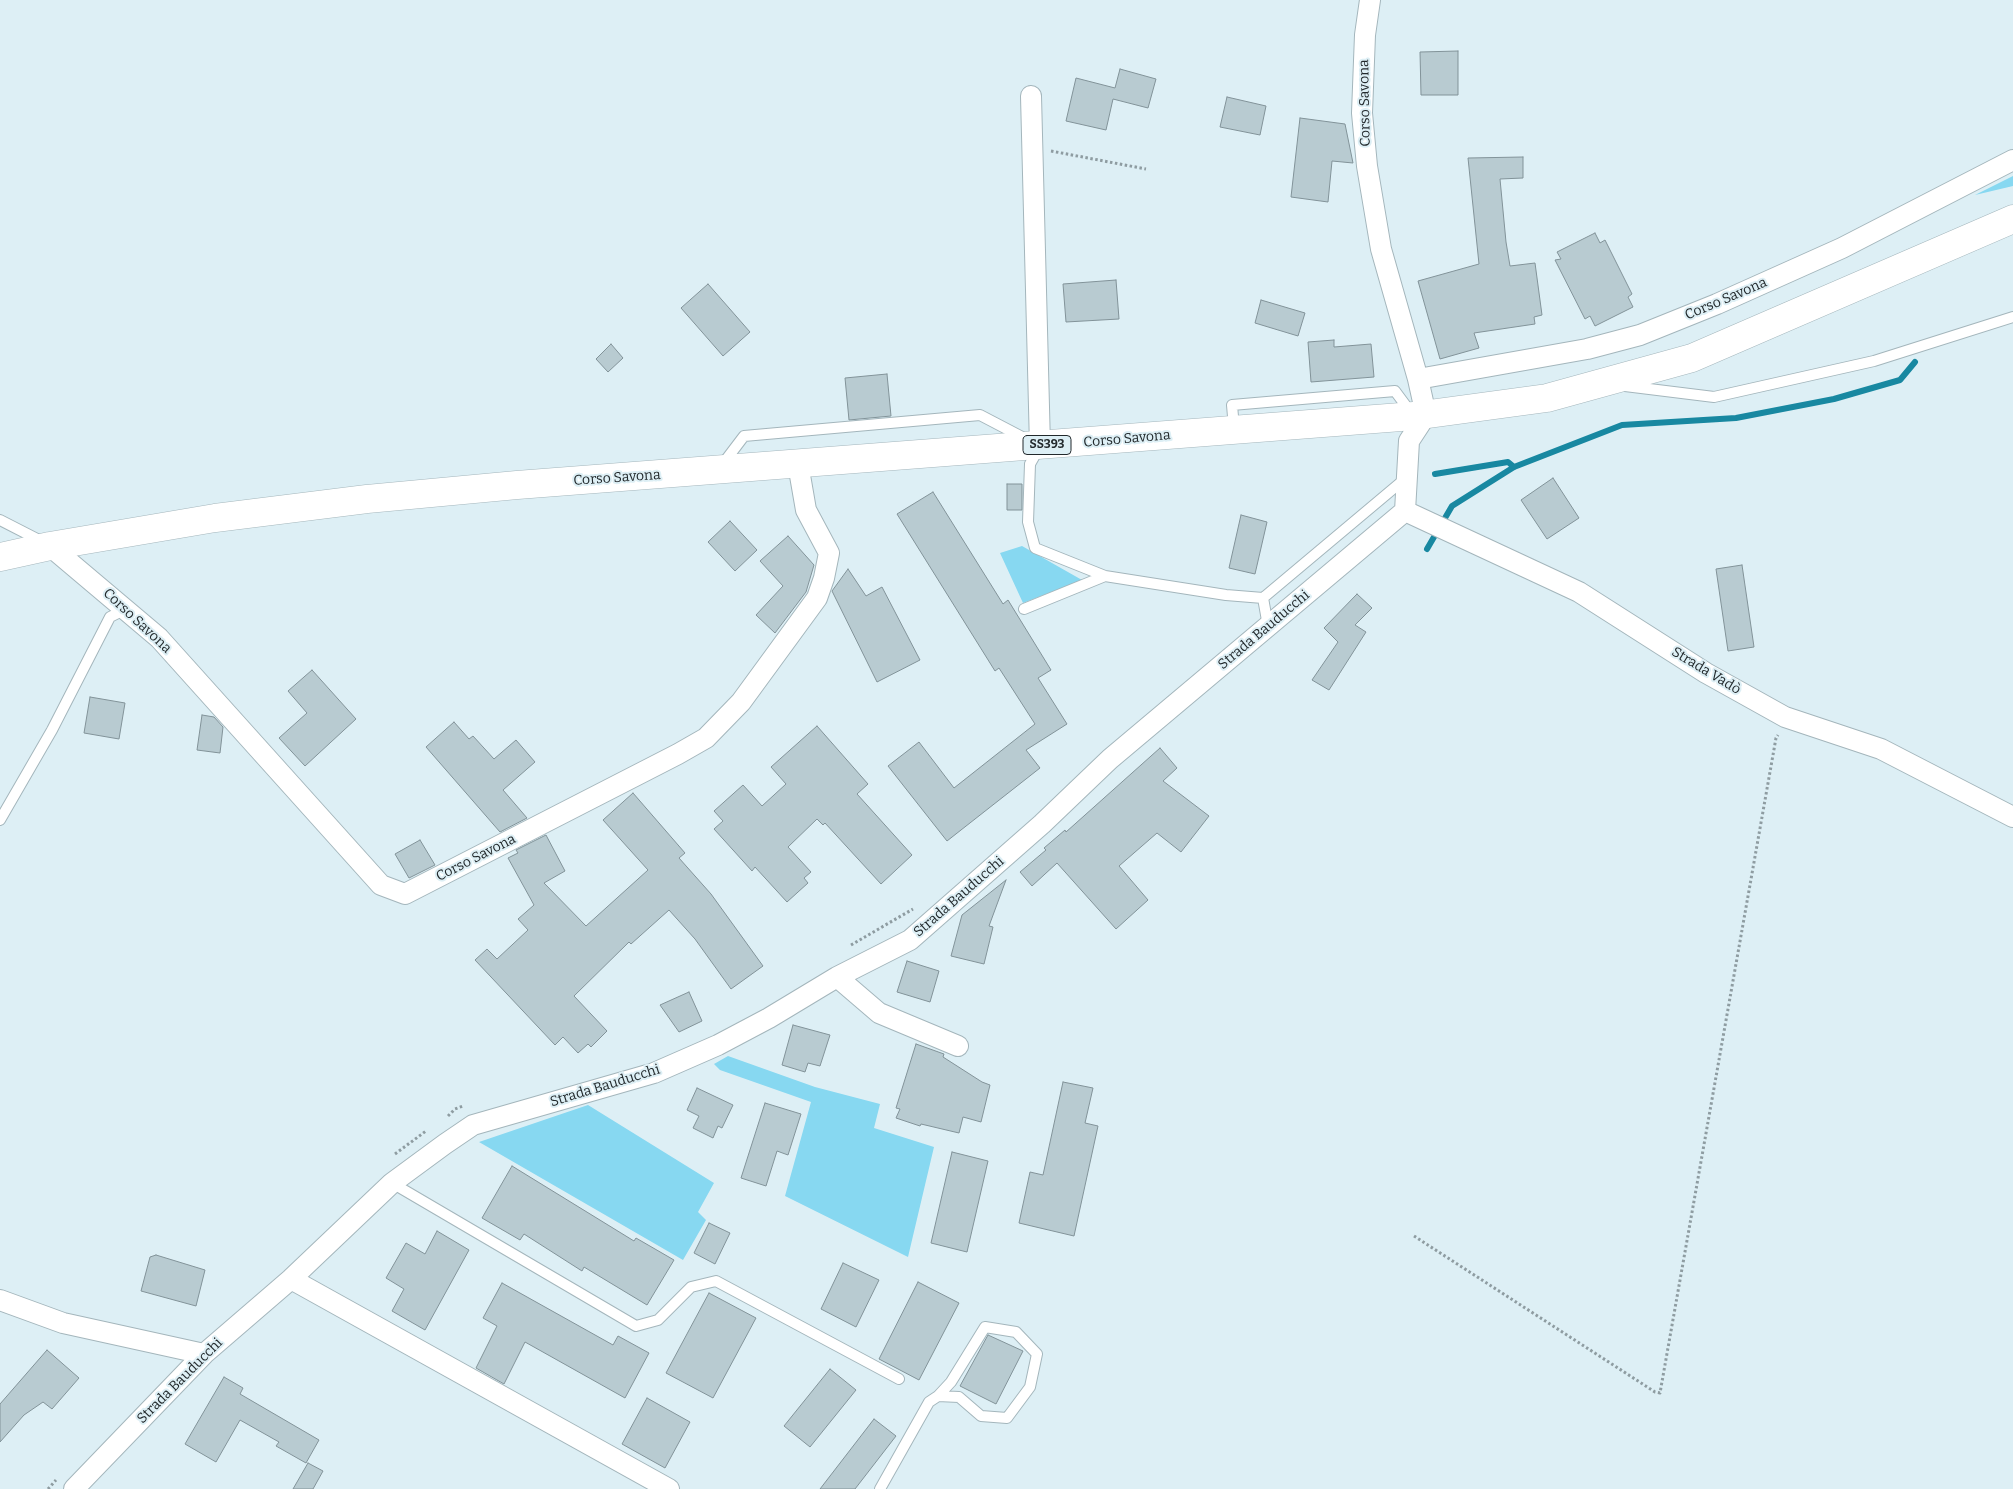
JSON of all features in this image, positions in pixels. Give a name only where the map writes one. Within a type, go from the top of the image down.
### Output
[{"type":"main road","name":"Corso Savona","points":[[0,557],[50,546],[215,518],[366,499],[1420,416],[1546,398],[1692,358],[2013,219]]},
{"type":"street","name":"Corso Savona","points":[[1370,0],[1365,34],[1362,113],[1367,166],[1381,249],[1418,379],[1420,416]]},
{"type":"street","points":[[1031,96],[1030,147],[1040,446]]},
{"type":"street","name":"Corso Savona","points":[[1418,379],[1587,349],[1640,335],[1717,304],[1842,248],[2013,160]]},
{"type":"street","points":[[1405,511],[1409,441],[1420,416]]},
{"type":"street","name":"Corso Savona","points":[[50,546],[158,638],[381,885],[405,894],[706,738],[740,702],[817,598],[824,578],[829,553],[806,510],[798,464]]},
{"type":"street","name":"Strada Vadò","points":[[1405,511],[1578,592],[1706,673],[1791,718],[1881,749],[2013,817]]},
{"type":"street","name":"Strada Bauducchi","points":[[67,1483],[204,1354],[291,1279],[323,1246],[392,1183],[473,1125],[654,1073],[769,1018],[837,977],[910,940],[1042,824],[1110,758],[1268,628],[1405,511]]},
{"type":"street","points":[[837,977],[879,1013],[958,1046]]},
{"type":"street","points":[[291,1279],[669,1489]]},
{"type":"street","points":[[0,1300],[63,1323],[204,1354]]},
{"type":"lane","points":[[1602,383],[1714,398],[1874,361],[2013,317]]},
{"type":"lane","points":[[718,470],[744,436],[980,415],[1040,446],[1030,464],[1028,522],[1035,548],[1105,576],[1226,595],[1263,598],[1407,477]]},
{"type":"lane","points":[[0,520],[50,546]]},
{"type":"lane","points":[[1024,609],[1105,576]]},
{"type":"lane","points":[[1263,598],[1268,628]]},
{"type":"lane","points":[[0,820],[52,730],[110,617],[126,609]]},
{"type":"lane","points":[[392,1183],[636,1326],[658,1320],[691,1287],[716,1281],[899,1379]]},
{"type":"lane","points":[[880,1489],[929,1402],[938,1396],[951,1382],[985,1327],[1016,1332],[1037,1354],[1030,1387],[1007,1418],[981,1416],[959,1397],[938,1396]]},
{"type":"path","points":[[1030,147],[1146,169]]},
{"type":"path","points":[[1414,1236],[1655,1392],[1660,1393],[1776,738],[1791,718]]},
{"type":"path","points":[[846,949],[919,905]]},
{"type":"path","points":[[445,1119],[456,1109],[464,1106]]},
{"type":"path","points":[[391,1158],[405,1145],[429,1129]]},
{"type":"path","points":[[48,1489],[67,1483]]},
{"type":"shaded area","points":[[2013,176],[2013,186],[1975,195]]},
{"type":"shaded area","points":[[1022,546],[1082,580],[1023,603],[1000,553]]},
{"type":"shaded area","points":[[728,1056],[815,1087],[880,1104],[874,1128],[934,1147],[908,1257],[785,1196],[811,1102],[720,1070],[714,1064]]},
{"type":"shaded area","points":[[588,1105],[714,1183],[698,1212],[706,1220],[683,1260],[479,1142]]},
{"type":"building","points":[[1458,51],[1458,95],[1421,95],[1420,52]]},
{"type":"building","points":[[1120,69],[1156,79],[1148,108],[1113,99],[1106,130],[1066,121],[1076,78],[1115,88]]},
{"type":"building","points":[[1227,97],[1266,106],[1260,135],[1220,127]]},
{"type":"building","points":[[1300,118],[1345,124],[1353,163],[1332,161],[1328,202],[1291,197]]},
{"type":"building","points":[[1523,157],[1523,178],[1500,179],[1506,242],[1510,266],[1535,263],[1542,315],[1534,317],[1535,324],[1474,333],[1479,348],[1440,359],[1418,281],[1479,264],[1468,158]]},
{"type":"building","points":[[1595,233],[1600,243],[1605,240],[1632,294],[1628,297],[1633,307],[1595,326],[1590,316],[1585,319],[1555,260],[1561,259],[1557,252]]},
{"type":"building","points":[[1116,280],[1119,319],[1066,322],[1063,284]]},
{"type":"building","points":[[708,284],[750,332],[723,356],[681,308]]},
{"type":"building","points":[[1261,300],[1305,313],[1298,336],[1255,323]]},
{"type":"building","points":[[1334,340],[1334,347],[1371,344],[1374,377],[1311,382],[1308,342]]},
{"type":"building","points":[[611,344],[623,358],[608,372],[596,359]]},
{"type":"building","points":[[887,374],[891,416],[849,420],[845,378]]},
{"type":"building","points":[[1553,478],[1579,518],[1547,539],[1521,500]]},
{"type":"building","points":[[1007,484],[1022,484],[1022,510],[1007,510]]},
{"type":"building","points":[[933,492],[1003,604],[1008,600],[1051,670],[1038,678],[1067,724],[1026,750],[1040,768],[947,841],[888,766],[919,742],[954,788],[1035,724],[999,668],[995,671],[897,514]]},
{"type":"building","points":[[1241,515],[1267,522],[1255,574],[1229,568]]},
{"type":"building","points":[[730,521],[757,550],[735,571],[708,542]]},
{"type":"building","points":[[788,536],[814,565],[806,592],[775,633],[756,615],[783,586],[760,561]]},
{"type":"building","points":[[1742,565],[1754,647],[1728,651],[1716,569]]},
{"type":"building","points":[[848,569],[866,596],[882,587],[920,660],[877,682],[832,591]]},
{"type":"building","points":[[1357,594],[1372,608],[1355,625],[1366,632],[1329,690],[1312,680],[1338,642],[1324,628]]},
{"type":"building","points":[[312,670],[356,719],[305,766],[279,738],[307,713],[288,691]]},
{"type":"building","points":[[90,697],[125,703],[119,739],[84,733]]},
{"type":"building","points":[[202,715],[214,717],[223,727],[220,753],[197,750]]},
{"type":"building","points":[[454,722],[469,739],[473,736],[494,759],[516,740],[535,762],[503,790],[527,818],[500,832],[426,747]]},
{"type":"building","points":[[817,726],[868,784],[857,794],[912,855],[881,884],[825,823],[823,825],[817,819],[788,847],[811,872],[804,878],[808,883],[787,902],[755,867],[752,871],[714,829],[723,821],[714,811],[743,785],[762,806],[786,784],[771,767]]},
{"type":"building","points":[[1160,748],[1177,768],[1163,781],[1209,816],[1181,852],[1157,833],[1119,866],[1148,900],[1116,929],[1057,863],[1032,886],[1020,872],[1046,850],[1044,848],[1065,830],[1066,832]]},
{"type":"building","points":[[633,793],[685,853],[679,858],[711,894],[763,966],[731,989],[695,939],[669,910],[631,944],[629,942],[574,996],[607,1031],[591,1047],[588,1044],[578,1053],[563,1037],[555,1045],[475,960],[487,949],[497,959],[528,930],[518,919],[534,905],[508,858],[518,853],[516,850],[546,835],[565,871],[544,883],[586,926],[648,870],[603,820]]},
{"type":"building","points":[[420,840],[435,865],[409,878],[395,854]]},
{"type":"building","points":[[1006,880],[989,926],[993,927],[984,964],[951,956],[962,915]]},
{"type":"building","points":[[907,961],[939,971],[930,1002],[897,992]]},
{"type":"building","points":[[689,992],[702,1021],[679,1032],[660,1005]]},
{"type":"building","points":[[793,1025],[830,1035],[820,1066],[808,1063],[805,1072],[782,1065]]},
{"type":"building","points":[[916,1044],[944,1054],[943,1057],[982,1082],[990,1085],[981,1122],[963,1117],[959,1133],[921,1124],[920,1126],[896,1118],[900,1109],[896,1108]]},
{"type":"building","points":[[1063,1082],[1093,1088],[1085,1123],[1098,1126],[1074,1236],[1019,1223],[1030,1172],[1043,1175]]},
{"type":"building","points":[[697,1088],[733,1105],[722,1128],[718,1126],[713,1138],[693,1128],[699,1116],[687,1110]]},
{"type":"building","points":[[765,1103],[801,1114],[788,1155],[777,1151],[766,1186],[741,1178]]},
{"type":"building","points":[[952,1152],[988,1161],[967,1252],[931,1243]]},
{"type":"building","points":[[512,1166],[634,1241],[636,1238],[674,1260],[647,1305],[584,1267],[582,1271],[524,1234],[520,1240],[482,1218]]},
{"type":"building","points":[[709,1223],[730,1233],[715,1264],[694,1253]]},
{"type":"building","points":[[437,1231],[469,1250],[425,1330],[392,1311],[404,1289],[386,1278],[406,1243],[425,1254]]},
{"type":"building","points":[[156,1255],[205,1270],[196,1306],[141,1291],[150,1257]]},
{"type":"building","points":[[843,1263],[879,1280],[856,1327],[821,1309]]},
{"type":"building","points":[[918,1282],[959,1303],[919,1380],[879,1359]]},
{"type":"building","points":[[502,1283],[613,1345],[618,1336],[649,1353],[625,1398],[525,1342],[504,1384],[476,1368],[497,1326],[483,1318]]},
{"type":"building","points":[[709,1293],[756,1318],[713,1398],[666,1373]]},
{"type":"building","points":[[988,1335],[1023,1351],[996,1404],[960,1386]]},
{"type":"building","points":[[47,1350],[79,1378],[52,1409],[43,1402],[24,1415],[0,1442],[0,1404]]},
{"type":"building","points":[[830,1369],[856,1390],[810,1447],[784,1426]]},
{"type":"building","points":[[224,1377],[243,1388],[240,1394],[319,1440],[306,1463],[276,1446],[279,1442],[240,1420],[216,1462],[185,1444]]},
{"type":"building","points":[[647,1398],[690,1422],[665,1468],[622,1444]]},
{"type":"building","points":[[874,1419],[896,1436],[855,1489],[820,1489]]},
{"type":"building","points":[[308,1463],[323,1471],[313,1489],[293,1489]]},
{"type":"waterway","points":[[1427,549],[1452,506],[1514,467],[1622,425],[1736,418],[1834,399],[1900,380],[1915,362]]},
{"type":"waterway","points":[[1435,474],[1508,462],[1514,467]]}]
